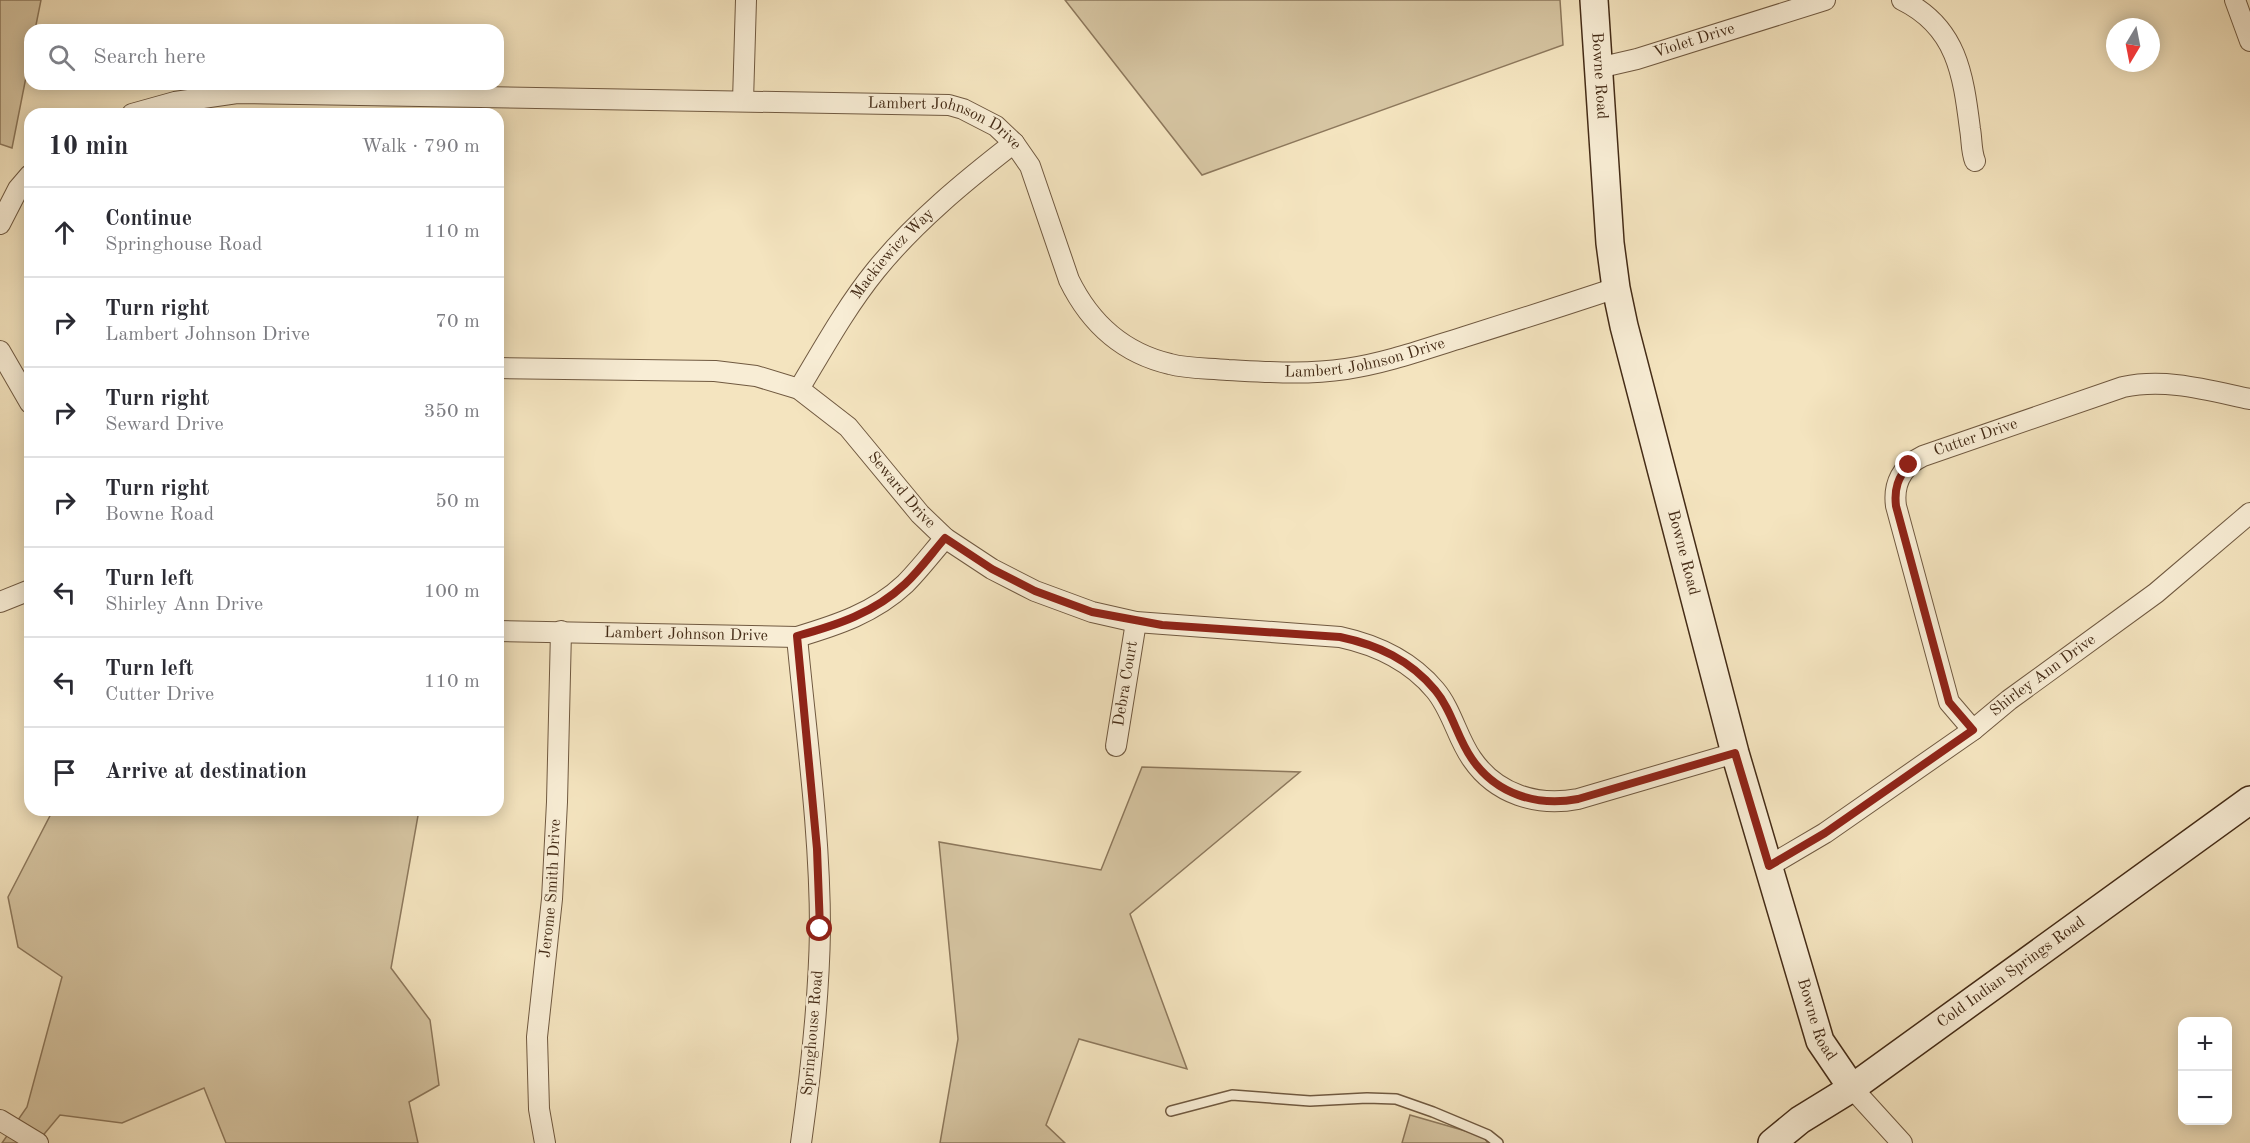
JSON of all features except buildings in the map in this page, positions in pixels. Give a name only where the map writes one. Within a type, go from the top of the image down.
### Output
[{"type":"street","points":[[743,101],[746,0]]},
{"type":"street","name":"Bowne Road","points":[[1594,0],[1610,243],[1616,288],[1735,753],[1820,1041],[1852,1088]]},
{"type":"street","name":"Violet Drive","points":[[1598,68],[1637,60],[1825,0]]},
{"type":"street","points":[[1902,0],[1915,6],[1931,19],[1949,43],[1964,86],[1975,162]]},
{"type":"street","points":[[2235,0],[2250,41]]},
{"type":"street","name":"Lambert Johnson Drive","points":[[154,108],[175,102],[237,93],[949,105],[963,109],[996,126],[1014,143],[1030,166],[1069,280],[1094,321],[1114,339],[1142,356],[1170,364],[1278,373],[1347,369],[1410,354],[1616,288]]},
{"type":"street","name":"Mackiewicz Way","points":[[799,389],[837,325],[876,270],[917,226],[980,169],[1014,143]]},
{"type":"street","points":[[0,224],[13,197],[24,182]]},
{"type":"street","points":[[0,351],[24,393]]},
{"type":"street","name":"Seward Drive","points":[[504,368],[715,371],[756,376],[799,389],[848,427],[920,514],[945,538],[992,569],[1035,591],[1092,612],[1136,622],[1340,637],[1363,642],[1388,652],[1413,669],[1437,692],[1471,758],[1485,775],[1506,790],[1531,800],[1578,799],[1735,753]]},
{"type":"street","name":"Cutter Drive","points":[[1973,730],[1949,702],[1896,506],[1896,487],[1903,471],[1923,456],[2123,387],[2156,383],[2177,384],[2250,399]]},
{"type":"street","name":"Shirley Ann Drive","points":[[1769,866],[1825,833],[1973,730],[2009,700],[2156,593],[2250,513]]},
{"type":"street","name":"Lambert Johnson Drive","points":[[504,631],[797,636],[838,625],[873,608],[906,583],[945,538]]},
{"type":"street","points":[[0,602],[24,592]]},
{"type":"street","name":"Debra Court","points":[[1116,746],[1136,622]]},
{"type":"street","name":"Jerome Smith Drive","points":[[545,1143],[539,1109],[537,1037],[552,899],[561,631]]},
{"type":"street","name":"Springhouse Road","points":[[797,636],[817,849],[820,929],[817,1012],[801,1143]]},
{"type":"street","name":"Cold Indian Springs Road","points":[[1772,1143],[1800,1120],[1852,1088],[2250,800]]},
{"type":"street","points":[[1852,1088],[1902,1143]]},
{"type":"street","points":[[0,1120],[38,1143]]},
{"type":"lane","points":[[1171,1111],[1232,1095],[1310,1101],[1396,1099],[1488,1135],[1498,1143]]},
{"type":"shaded area","points":[[0,0],[41,0],[36,24],[24,24],[24,87],[12,148],[0,144]]},
{"type":"shaded area","points":[[1065,0],[1560,0],[1563,45],[1202,175]]},
{"type":"shaded area","points":[[1142,767],[1300,772],[1130,914],[1187,1069],[1079,1039],[1046,1125],[1065,1143],[940,1143],[958,1039],[939,842],[1101,870]]},
{"type":"shaded area","points":[[50,816],[418,816],[391,968],[430,1020],[439,1085],[409,1102],[418,1143],[226,1143],[204,1088],[122,1123],[60,1115],[40,1139],[43,1143],[2,1143],[27,1107],[62,977],[18,947],[8,897]]},
{"type":"shaded area","points":[[1410,1115],[1483,1136],[1488,1143],[1402,1143]]},
{"type":"route","points":[[820,929],[817,849],[797,636],[838,625],[873,608],[906,583],[945,538],[992,569],[1035,591],[1092,612],[1162,625],[1340,637],[1363,642],[1388,652],[1413,669],[1437,692],[1471,758],[1485,775],[1506,790],[1531,800],[1578,799],[1735,753],[1769,866],[1825,833],[1973,730],[1949,702],[1896,506],[1896,487],[1903,471],[1909,465]]}]
